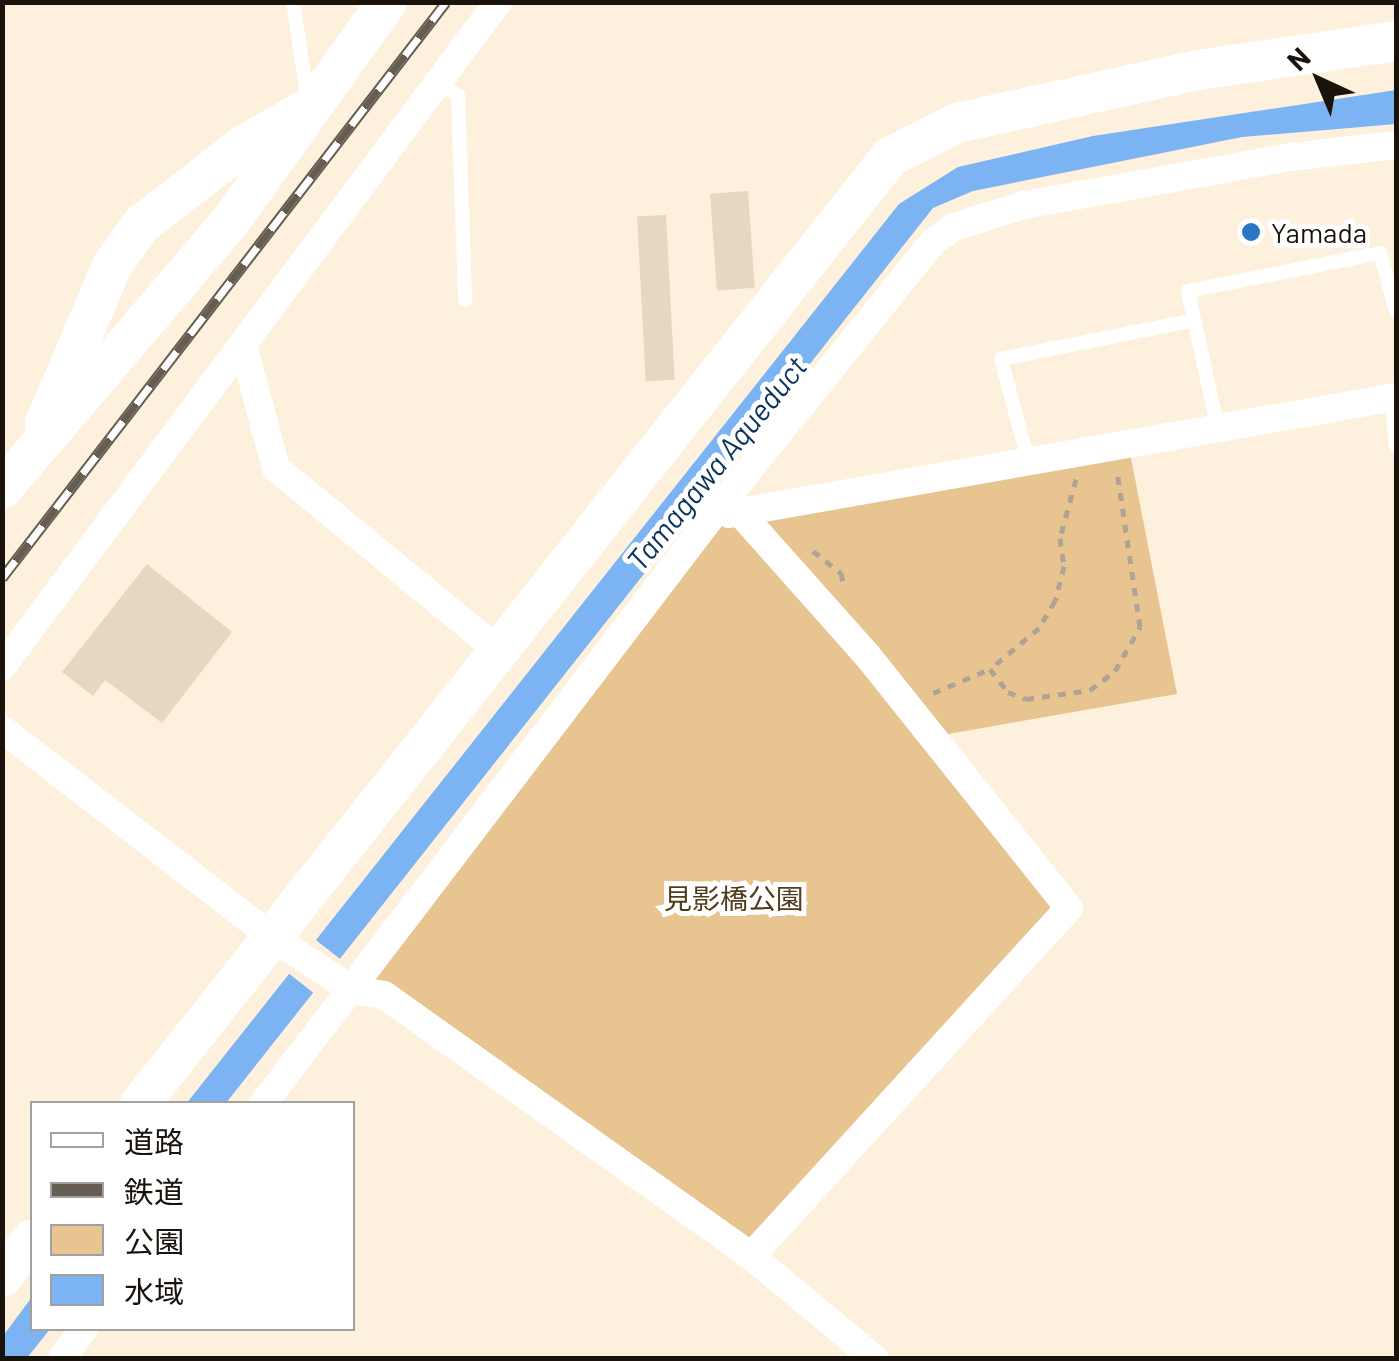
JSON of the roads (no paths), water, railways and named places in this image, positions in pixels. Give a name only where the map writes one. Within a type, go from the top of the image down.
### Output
[{"type":"street","points":[[2,489],[38,442],[158,312],[278,158],[309,108],[387,2]]},
{"type":"street","points":[[2,667],[498,2]]},
{"type":"street","points":[[143,1101],[280,940],[499,651],[890,158],[957,123],[1198,70],[1396,40]]},
{"type":"street","points":[[38,442],[112,266],[141,225],[244,145],[309,108]]},
{"type":"street","points":[[265,1101],[344,984],[728,514],[910,262],[954,227],[1024,205],[1291,157],[1396,145]]},
{"type":"street","points":[[242,344],[276,468],[499,651]]},
{"type":"street","points":[[728,514],[1394,397]]},
{"type":"street","points":[[728,514],[913,712],[1070,908],[751,1256]]},
{"type":"street","points":[[2,728],[280,940],[344,984],[384,995],[751,1256],[874,1358]]},
{"type":"street","points":[[2,1278],[30,1243]]},
{"type":"street","points":[[62,1358],[83,1331]]},
{"type":"lane","points":[[292,2],[309,108]]},
{"type":"lane","points":[[439,82],[458,96],[464,300]]},
{"type":"lane","points":[[1218,429],[1188,291],[1380,254],[1396,311]]},
{"type":"lane","points":[[1029,464],[1002,359],[1194,320]]},
{"type":"lane","points":[[1394,397],[1396,446]]},
{"type":"water","name":"Tamagawa Aqueduct","points":[[1396,90],[1396,124],[1242,137],[973,191],[933,208],[228,1101],[188,1101],[899,204],[958,167],[1093,136]]},
{"type":"water","points":[[30,1300],[30,1331],[48,1331],[27,1358],[3,1358],[3,1336]]},
{"type":"railway","points":[[2,578],[446,2]]},
{"type":"place","name":"Yamada","points":[[1251,232]]},
{"type":"park label","name":"見影橋公園","points":[[734,898]]}]
